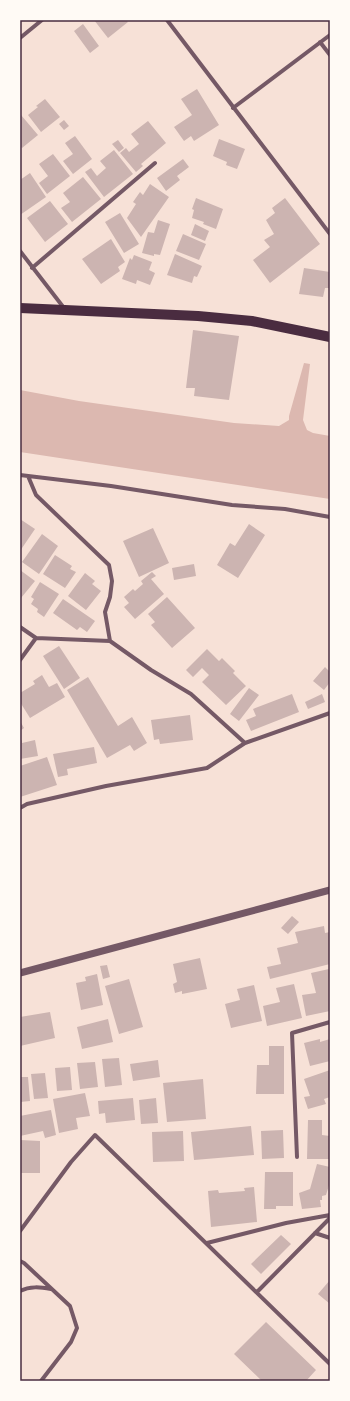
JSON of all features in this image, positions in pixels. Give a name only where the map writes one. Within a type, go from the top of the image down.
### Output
[{"type":"main road","points":[[20,308],[198,316],[244,321],[330,337]]},
{"type":"street","points":[[20,38],[42,20]]},
{"type":"street","points":[[167,20],[330,234]]},
{"type":"street","points":[[233,108],[330,35]]},
{"type":"street","points":[[320,42],[330,55]]},
{"type":"street","points":[[32,268],[155,163]]},
{"type":"street","points":[[20,251],[66,310]]},
{"type":"street","points":[[20,475],[111,486],[232,505],[285,509],[330,517]]},
{"type":"street","points":[[28,476],[36,495],[108,565],[112,581],[110,597],[105,612],[110,641]]},
{"type":"street","points":[[20,627],[36,638],[110,641],[151,670],[191,694],[245,743]]},
{"type":"street","points":[[20,660],[36,638]]},
{"type":"street","points":[[20,808],[27,804],[106,786],[207,768],[245,743],[330,713]]},
{"type":"street","points":[[20,973],[330,890]]},
{"type":"street","points":[[297,1157],[292,1033],[330,1022]]},
{"type":"street","points":[[20,1232],[71,1162],[96,1135],[330,1364]]},
{"type":"street","points":[[207,1244],[286,1223],[330,1215]]},
{"type":"street","points":[[257,1292],[330,1218]]},
{"type":"street","points":[[316,1233],[330,1238]]},
{"type":"street","points":[[20,1261],[70,1306],[77,1328],[71,1342],[41,1381]]},
{"type":"street","points":[[20,1292],[30,1288],[40,1287],[52,1289]]},
{"type":"shaded area","points":[[304,363],[310,364],[303,420],[307,430],[313,433],[330,436],[330,499],[20,452],[20,390],[79,401],[234,423],[279,426],[289,420]]},
{"type":"building","points":[[94,20],[126,20],[128,22],[108,38]]},
{"type":"building","points":[[83,24],[99,46],[90,53],[74,31]]},
{"type":"building","points":[[197,89],[219,125],[194,141],[191,136],[184,141],[174,127],[192,115],[181,99]]},
{"type":"building","points":[[45,99],[60,117],[41,132],[28,115]]},
{"type":"building","points":[[21,115],[38,135],[22,148],[20,146]]},
{"type":"building","points":[[64,120],[69,126],[64,130],[59,124]]},
{"type":"building","points":[[148,121],[166,143],[141,164],[143,166],[136,172],[120,153],[126,148],[129,152],[139,144],[131,134]]},
{"type":"building","points":[[75,136],[92,159],[73,174],[63,161],[73,154],[65,143]]},
{"type":"building","points":[[219,139],[245,149],[237,169],[226,165],[227,162],[213,156]]},
{"type":"building","points":[[118,140],[124,148],[119,152],[112,144]]},
{"type":"building","points":[[114,150],[133,174],[104,197],[85,172],[91,168],[97,176],[106,168],[100,161]]},
{"type":"building","points":[[53,154],[70,176],[47,194],[39,183],[48,176],[39,164]]},
{"type":"building","points":[[183,159],[189,167],[177,176],[180,180],[166,191],[157,178]]},
{"type":"building","points":[[30,173],[46,197],[20,215],[20,180]]},
{"type":"building","points":[[83,177],[101,199],[72,222],[61,208],[70,202],[63,193]]},
{"type":"building","points":[[150,184],[169,197],[141,237],[127,218],[136,204],[133,202],[140,192],[143,195]]},
{"type":"building","points":[[196,198],[223,209],[216,229],[203,224],[204,222],[192,218],[194,210],[192,209]]},
{"type":"building","points":[[285,198],[320,244],[270,283],[253,260],[270,247],[264,240],[274,234],[266,220],[275,213],[272,208]]},
{"type":"building","points":[[50,201],[68,224],[45,242],[27,218]]},
{"type":"building","points":[[120,213],[139,244],[124,253],[105,222]]},
{"type":"building","points":[[158,220],[170,224],[160,255],[154,254],[154,256],[142,253],[148,232],[154,233]]},
{"type":"building","points":[[195,224],[209,231],[205,241],[191,235]]},
{"type":"building","points":[[183,234],[206,244],[199,260],[176,251]]},
{"type":"building","points":[[111,239],[125,262],[118,267],[120,271],[101,284],[82,259]]},
{"type":"building","points":[[175,254],[202,266],[197,277],[194,276],[192,283],[167,275]]},
{"type":"building","points":[[134,255],[152,262],[149,270],[155,273],[150,285],[137,280],[136,284],[122,279],[130,258],[132,260]]},
{"type":"building","points":[[304,268],[330,272],[330,288],[325,288],[323,297],[299,294]]},
{"type":"building","points":[[193,330],[239,336],[229,400],[194,396],[195,388],[186,388]]},
{"type":"building","points":[[20,519],[35,529],[20,551]]},
{"type":"building","points":[[249,524],[265,535],[238,578],[217,565],[230,543],[235,546]]},
{"type":"building","points":[[153,528],[169,563],[139,577],[123,541]]},
{"type":"building","points":[[42,534],[58,546],[39,574],[22,562]]},
{"type":"building","points":[[55,555],[72,566],[70,569],[76,572],[65,588],[43,574]]},
{"type":"building","points":[[194,564],[196,576],[174,580],[172,568]]},
{"type":"building","points":[[20,570],[35,581],[21,598],[20,597]]},
{"type":"building","points":[[152,572],[156,576],[151,579],[164,594],[135,619],[124,607],[129,603],[124,597],[133,589],[135,591],[143,584],[141,581]]},
{"type":"building","points":[[85,573],[95,581],[92,584],[101,591],[86,610],[68,596]]},
{"type":"building","points":[[40,582],[59,594],[44,617],[37,612],[38,609],[31,604],[34,599],[31,597]]},
{"type":"building","points":[[167,597],[195,628],[172,648],[151,625],[155,622],[148,614]]},
{"type":"building","points":[[63,599],[95,621],[87,632],[80,627],[77,630],[53,613]]},
{"type":"building","points":[[59,646],[80,678],[64,689],[43,656]]},
{"type":"building","points":[[207,649],[219,661],[222,658],[235,671],[233,673],[246,686],[226,705],[202,682],[209,675],[202,668],[193,677],[186,670]]},
{"type":"building","points":[[325,667],[330,672],[330,682],[324,690],[313,681]]},
{"type":"building","points":[[42,675],[49,687],[57,683],[65,697],[30,718],[20,702],[20,693],[35,684],[33,681]]},
{"type":"building","points":[[88,677],[118,726],[132,717],[147,743],[134,751],[130,745],[107,758],[67,690]]},
{"type":"building","points":[[249,688],[259,695],[239,721],[230,714]]},
{"type":"building","points":[[292,694],[299,712],[251,731],[246,720],[256,716],[253,709]]},
{"type":"building","points":[[322,694],[325,702],[308,709],[305,702]]},
{"type":"building","points":[[190,715],[193,740],[160,744],[159,739],[154,740],[151,720]]},
{"type":"building","points":[[20,721],[24,728],[20,731]]},
{"type":"building","points":[[22,740],[22,743],[35,740],[38,756],[20,759],[20,741]]},
{"type":"building","points":[[94,747],[97,763],[67,769],[68,775],[58,777],[53,754]]},
{"type":"building","points":[[47,757],[57,785],[20,797],[20,766]]},
{"type":"building","points":[[292,916],[299,922],[288,934],[281,928]]},
{"type":"building","points":[[324,926],[325,933],[330,932],[330,964],[270,979],[267,967],[281,964],[277,948],[298,943],[295,932]]},
{"type":"building","points":[[200,958],[207,989],[182,994],[182,991],[175,993],[173,984],[177,982],[173,964]]},
{"type":"building","points":[[107,965],[110,977],[103,979],[100,966]]},
{"type":"building","points":[[329,969],[330,1011],[306,1016],[302,995],[316,993],[311,973]]},
{"type":"building","points":[[97,974],[103,1005],[81,1010],[76,983],[86,981],[85,977]]},
{"type":"building","points":[[129,979],[143,1027],[119,1034],[105,986]]},
{"type":"building","points":[[294,984],[302,1018],[267,1026],[263,1006],[280,1002],[276,988]]},
{"type":"building","points":[[254,985],[262,1021],[231,1028],[225,1004],[240,1000],[237,989]]},
{"type":"building","points":[[50,1012],[55,1038],[20,1046],[20,1017]]},
{"type":"building","points":[[108,1019],[113,1042],[82,1049],[77,1027]]},
{"type":"building","points":[[320,1039],[320,1042],[330,1039],[330,1061],[310,1066],[304,1043]]},
{"type":"building","points":[[269,1046],[284,1046],[284,1094],[256,1094],[257,1065],[269,1065]]},
{"type":"building","points":[[119,1058],[122,1085],[105,1087],[102,1059]]},
{"type":"building","points":[[158,1060],[160,1077],[133,1081],[130,1064]]},
{"type":"building","points":[[95,1062],[98,1087],[80,1089],[77,1063]]},
{"type":"building","points":[[70,1067],[72,1090],[57,1091],[55,1068]]},
{"type":"building","points":[[330,1070],[330,1097],[324,1099],[326,1104],[308,1109],[304,1097],[310,1096],[304,1079]]},
{"type":"building","points":[[45,1073],[48,1098],[34,1099],[31,1074]]},
{"type":"building","points":[[20,1077],[28,1077],[30,1101],[20,1102]]},
{"type":"building","points":[[203,1079],[206,1119],[167,1122],[163,1083]]},
{"type":"building","points":[[85,1093],[90,1116],[76,1118],[78,1129],[59,1133],[53,1099]]},
{"type":"building","points":[[133,1098],[135,1120],[106,1123],[105,1113],[99,1114],[98,1101]]},
{"type":"building","points":[[156,1098],[158,1123],[141,1124],[139,1100]]},
{"type":"building","points":[[51,1110],[56,1135],[45,1138],[43,1131],[20,1136],[20,1116]]},
{"type":"building","points":[[308,1120],[322,1120],[322,1135],[330,1136],[330,1159],[307,1159]]},
{"type":"building","points":[[251,1126],[254,1155],[194,1160],[191,1132]]},
{"type":"building","points":[[283,1130],[284,1158],[262,1159],[261,1131]]},
{"type":"building","points":[[183,1131],[184,1161],[153,1162],[152,1132]]},
{"type":"building","points":[[20,1140],[40,1141],[40,1173],[20,1173]]},
{"type":"building","points":[[317,1164],[330,1167],[330,1182],[326,1195],[322,1196],[322,1200],[320,1200],[321,1207],[302,1209],[299,1193],[310,1189]]},
{"type":"building","points":[[265,1172],[293,1172],[293,1206],[276,1206],[276,1209],[264,1209]]},
{"type":"building","points":[[254,1187],[257,1222],[211,1227],[208,1191],[218,1190],[219,1193],[245,1191],[244,1188]]},
{"type":"building","points":[[281,1235],[291,1244],[261,1274],[251,1264]]},
{"type":"building","points":[[330,1280],[330,1304],[318,1294]]},
{"type":"building","points":[[266,1322],[316,1370],[306,1381],[262,1381],[234,1354]]}]
